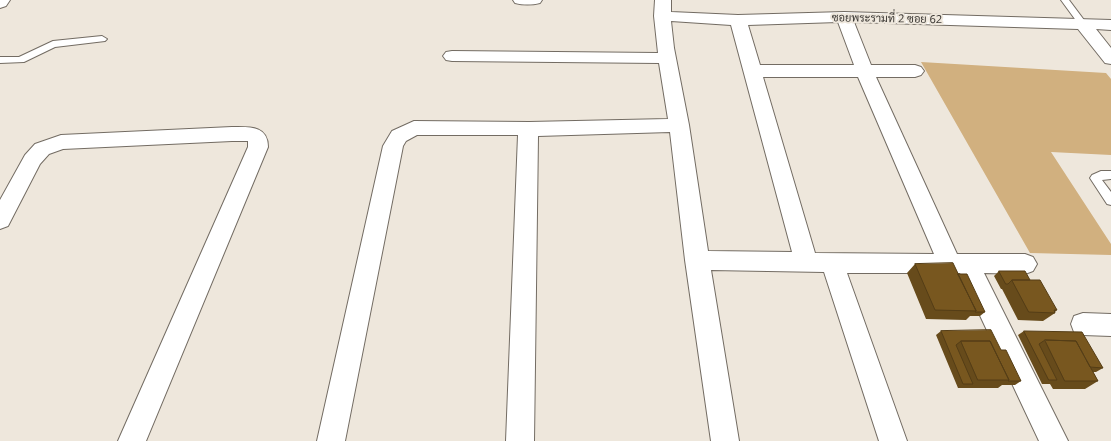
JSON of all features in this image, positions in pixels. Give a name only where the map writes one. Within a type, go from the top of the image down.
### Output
[{"type":"street","points":[[521,0],[534,0]]},
{"type":"street","points":[[663,8],[668,58],[724,441]]},
{"type":"street","name":"ซอยพระรามที่ 2 ซอย 62","points":[[663,8],[738,20],[844,17],[1111,25]]},
{"type":"street","points":[[844,17],[865,72],[958,263],[1054,441]]},
{"type":"street","points":[[738,20],[806,262]]},
{"type":"street","points":[[1083,24],[1111,59]]},
{"type":"street","points":[[452,56],[668,58]]},
{"type":"street","points":[[753,70],[865,72],[915,71]]},
{"type":"street","points":[[331,441],[393,146],[399,136],[414,128],[529,129],[679,125]]},
{"type":"street","points":[[520,441],[527,140],[529,129]]},
{"type":"street","points":[[0,220],[32,160],[42,149],[60,142],[232,134],[250,134],[258,138],[258,147],[132,441]]},
{"type":"street","points":[[697,260],[1025,264]]},
{"type":"street","points":[[832,262],[893,441]]},
{"type":"street","points":[[1083,324],[1111,325]]},
{"type":"lane","points":[[1065,0],[1083,24]]},
{"type":"lane","points":[[0,60],[21,60],[53,44],[102,40]]},
{"type":"lane","points":[[1111,175],[1101,175],[1096,178],[1111,201]]},
{"type":"shaded area","points":[[921,62],[1106,73],[1111,79],[1111,155],[1051,152],[1111,244],[1111,255],[1030,253]]},
{"type":"building","points":[[953,263],[976,311],[935,310],[915,264]]},
{"type":"building","points":[[999,271],[1025,271],[1030,280],[1012,280],[1006,284]]},
{"type":"building","points":[[958,274],[967,274],[985,312],[975,312],[976,311]]},
{"type":"building","points":[[1012,280],[1040,280],[1057,310],[1054,310],[1055,313],[1029,312]]},
{"type":"building","points":[[991,330],[1001,350],[1006,350],[1021,381],[1008,381],[1009,380],[990,341],[961,341],[956,345],[973,384],[963,384],[941,331]]},
{"type":"building","points":[[1024,331],[1082,332],[1103,368],[1090,367],[1076,341],[1045,340],[1039,344],[1057,380],[1049,380]]},
{"type":"building","points":[[1045,340],[1076,341],[1098,381],[1065,381]]},
{"type":"building","points":[[961,341],[990,341],[1009,380],[978,380]]}]
